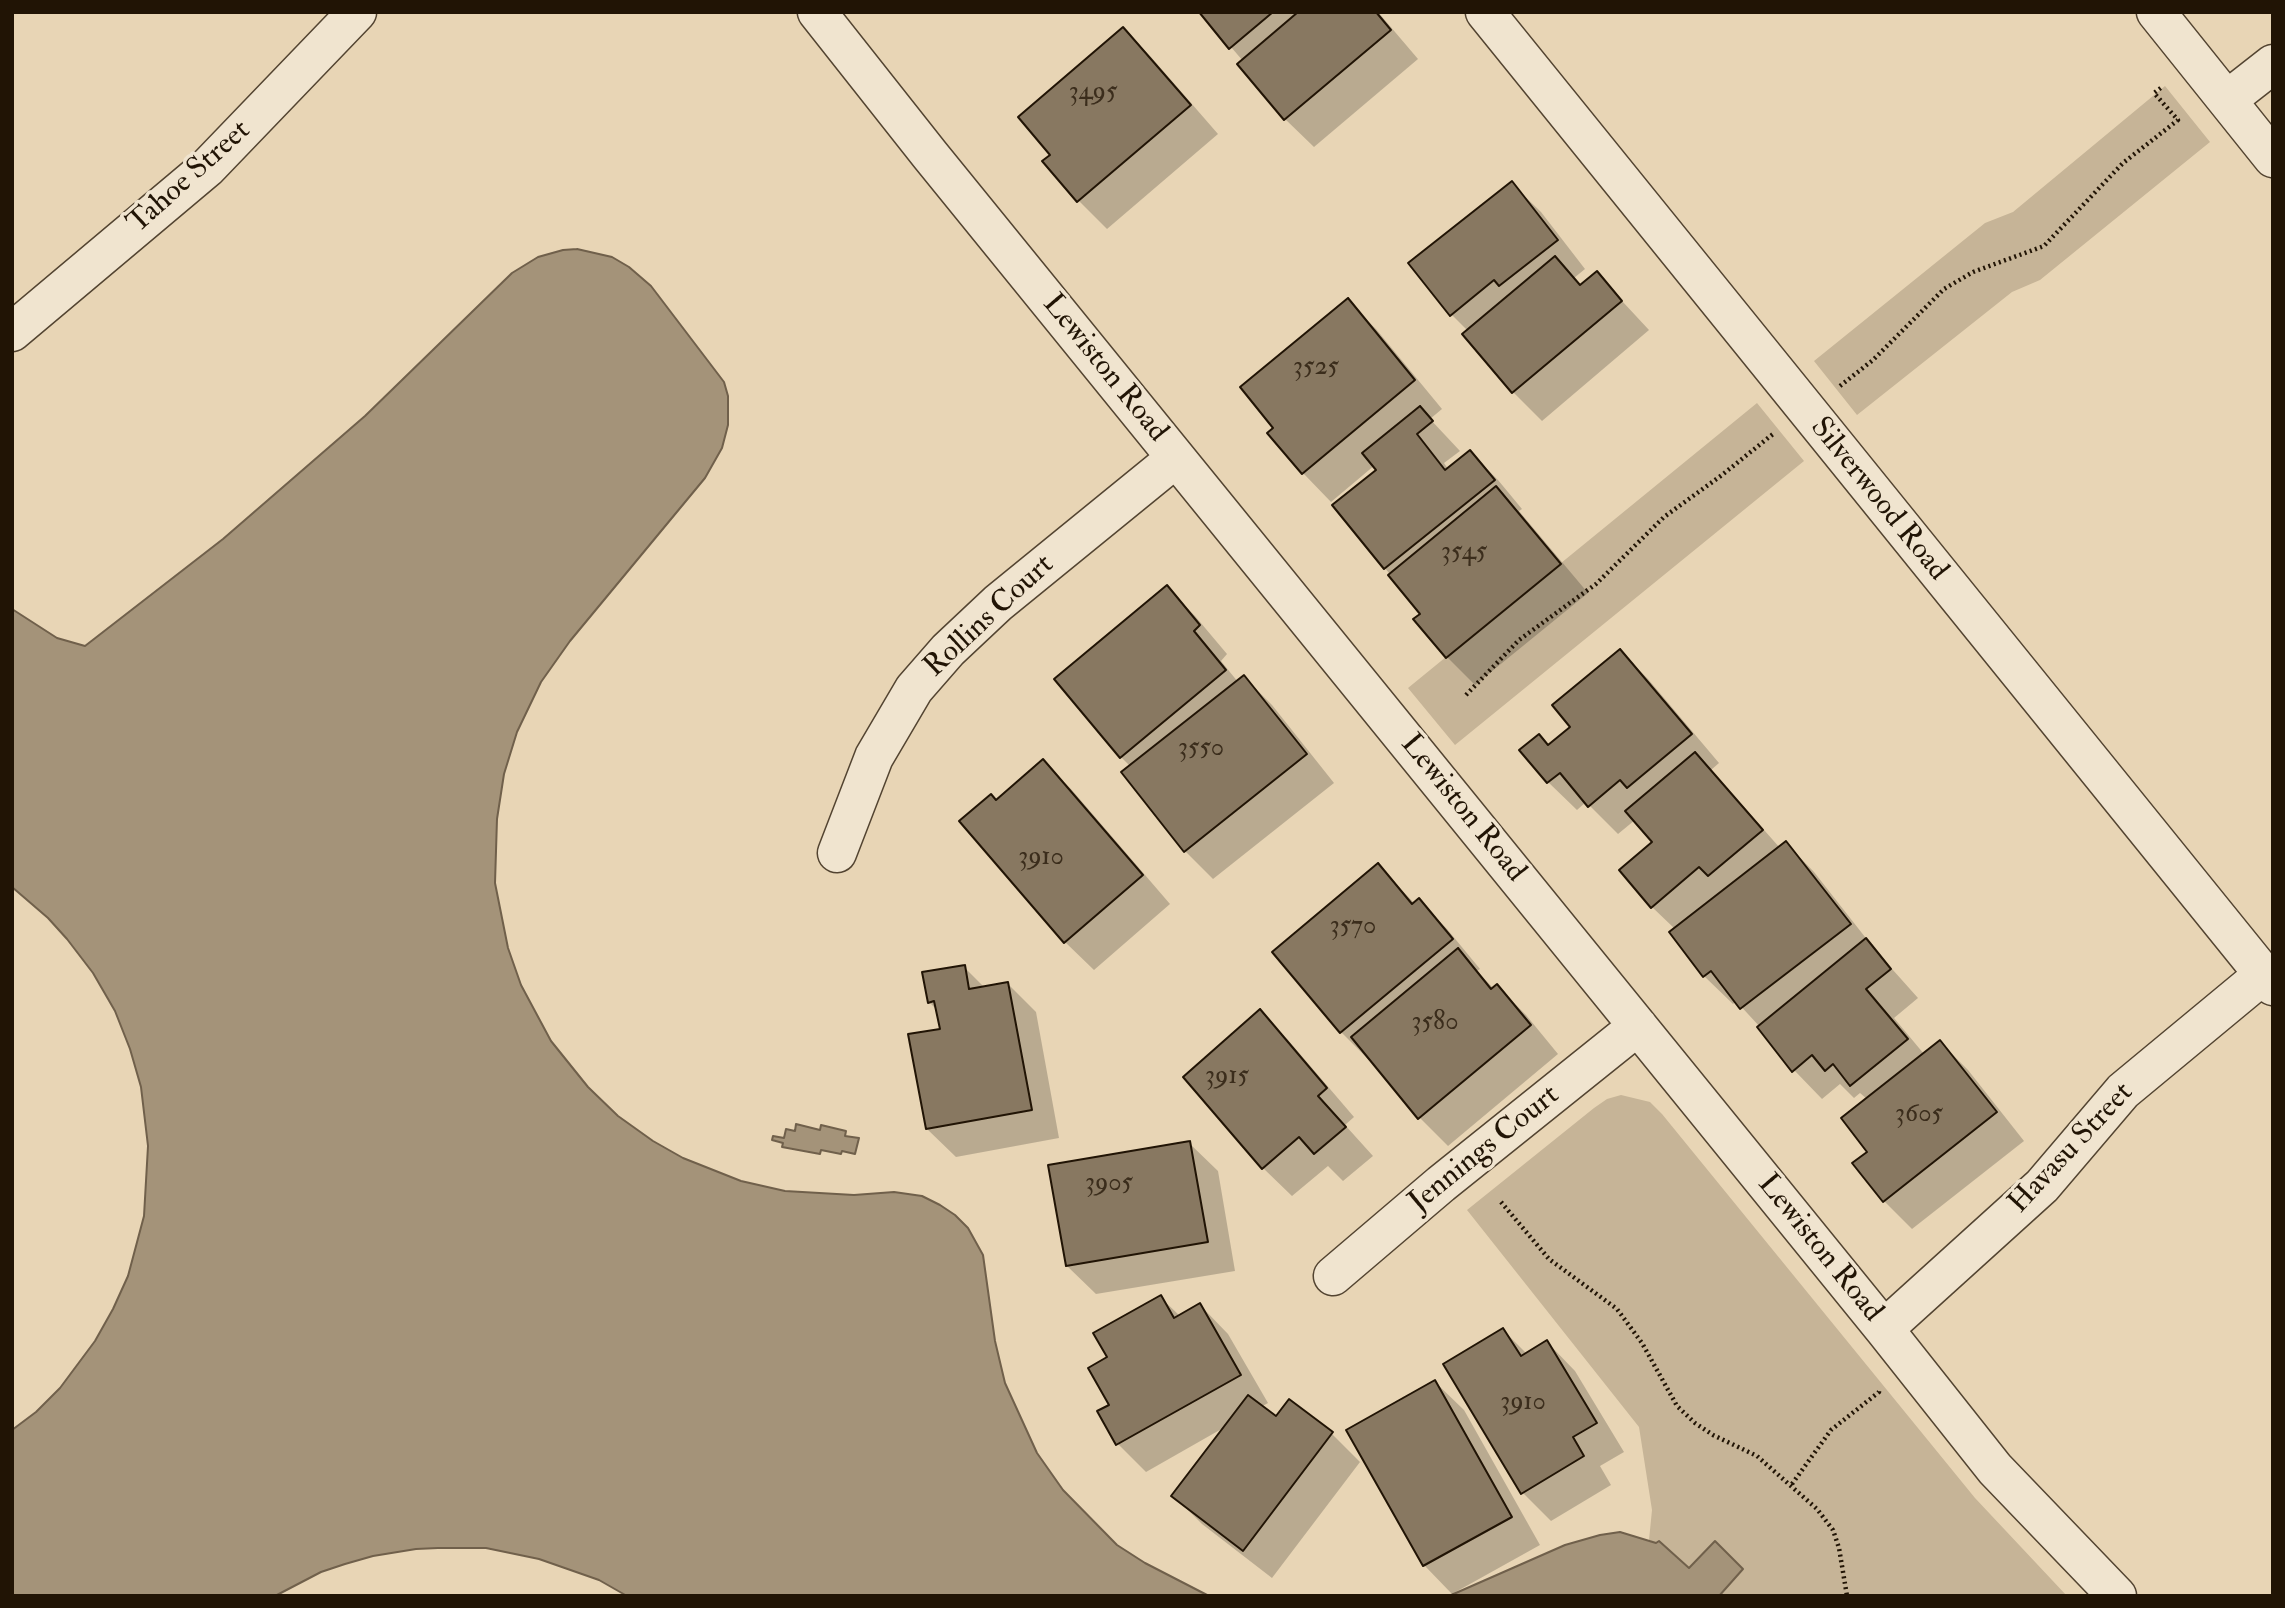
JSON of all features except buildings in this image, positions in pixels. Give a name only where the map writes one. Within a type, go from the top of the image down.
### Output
[{"type":"street","name":"Tahoe Street","points":[[12,332],[207,168],[357,12]]},
{"type":"street","name":"Lewiston Road","points":[[817,12],[1995,1469],[2117,1596]]},
{"type":"street","name":"Silverwood Road","points":[[1485,12],[2268,981]]},
{"type":"street","points":[[2156,12],[2273,158]]},
{"type":"street","points":[[2227,100],[2273,64]]},
{"type":"street","name":"Rollins Court","points":[[837,853],[874,757],[914,689],[948,650],[998,603],[1176,458]]},
{"type":"street","name":"Havasu Street","points":[[1884,1329],[2042,1186],[2123,1091],[2268,981]]},
{"type":"street","name":"Jennings Court","points":[[1334,1276],[1441,1184],[1638,1026]]},
{"type":"path","points":[[1466,695],[1518,640],[1596,584],[1664,517],[1785,424],[1808,412],[1873,360],[1944,289],[1973,272],[2044,246],[2123,163],[2178,120],[2154,93],[2196,61]]},
{"type":"path","points":[[1501,1202],[1549,1259],[1617,1309],[1631,1324],[1677,1406],[1713,1435],[1757,1456],[1817,1509],[1833,1530],[1839,1548],[1847,1596]]},
{"type":"path","points":[[1791,1485],[1831,1430],[1879,1392],[1884,1329]]},
{"type":"shaded area","points":[[2165,86],[2210,142],[2040,280],[2012,292],[1857,415],[1814,361],[1985,223],[2013,212]]},
{"type":"shaded area","points":[[577,249],[612,257],[629,267],[651,286],[724,382],[728,396],[728,425],[722,448],[705,478],[570,641],[541,682],[517,732],[504,774],[497,819],[495,883],[508,948],[521,985],[551,1041],[588,1087],[618,1116],[683,1158],[741,1181],[785,1191],[854,1195],[894,1192],[922,1196],[955,1215],[968,1228],[983,1255],[995,1341],[1005,1383],[1037,1453],[1063,1490],[1117,1545],[1145,1563],[1209,1596],[627,1596],[599,1580],[539,1559],[486,1548],[438,1548],[373,1556],[345,1564],[321,1572],[275,1596],[12,1596],[12,1430],[36,1412],[60,1388],[95,1341],[113,1309],[128,1276],[144,1216],[148,1146],[141,1087],[115,1011],[93,973],[67,939],[48,918],[12,887],[12,609],[57,638],[85,646],[223,539],[365,416],[512,273],[538,257]]},
{"type":"shaded area","points":[[1757,403],[1804,461],[1455,745],[1408,688]]},
{"type":"shaded area","points":[[1621,1095],[1650,1102],[1662,1114],[1975,1498],[2067,1596],[1719,1596],[1743,1569],[1690,1568],[1659,1541],[1656,1543],[1649,1540],[1652,1510],[1639,1427],[1467,1210],[1594,1108],[1607,1099]]},
{"type":"shaded area","points":[[796,1124],[820,1130],[821,1125],[846,1131],[845,1136],[859,1138],[855,1154],[821,1150],[820,1154],[782,1147],[783,1143],[772,1140],[773,1136],[784,1138],[786,1129],[795,1131]]},
{"type":"shaded area","points":[[1620,1532],[1656,1543],[1659,1541],[1689,1568],[1715,1541],[1743,1569],[1719,1596],[1449,1596],[1565,1545]]}]
